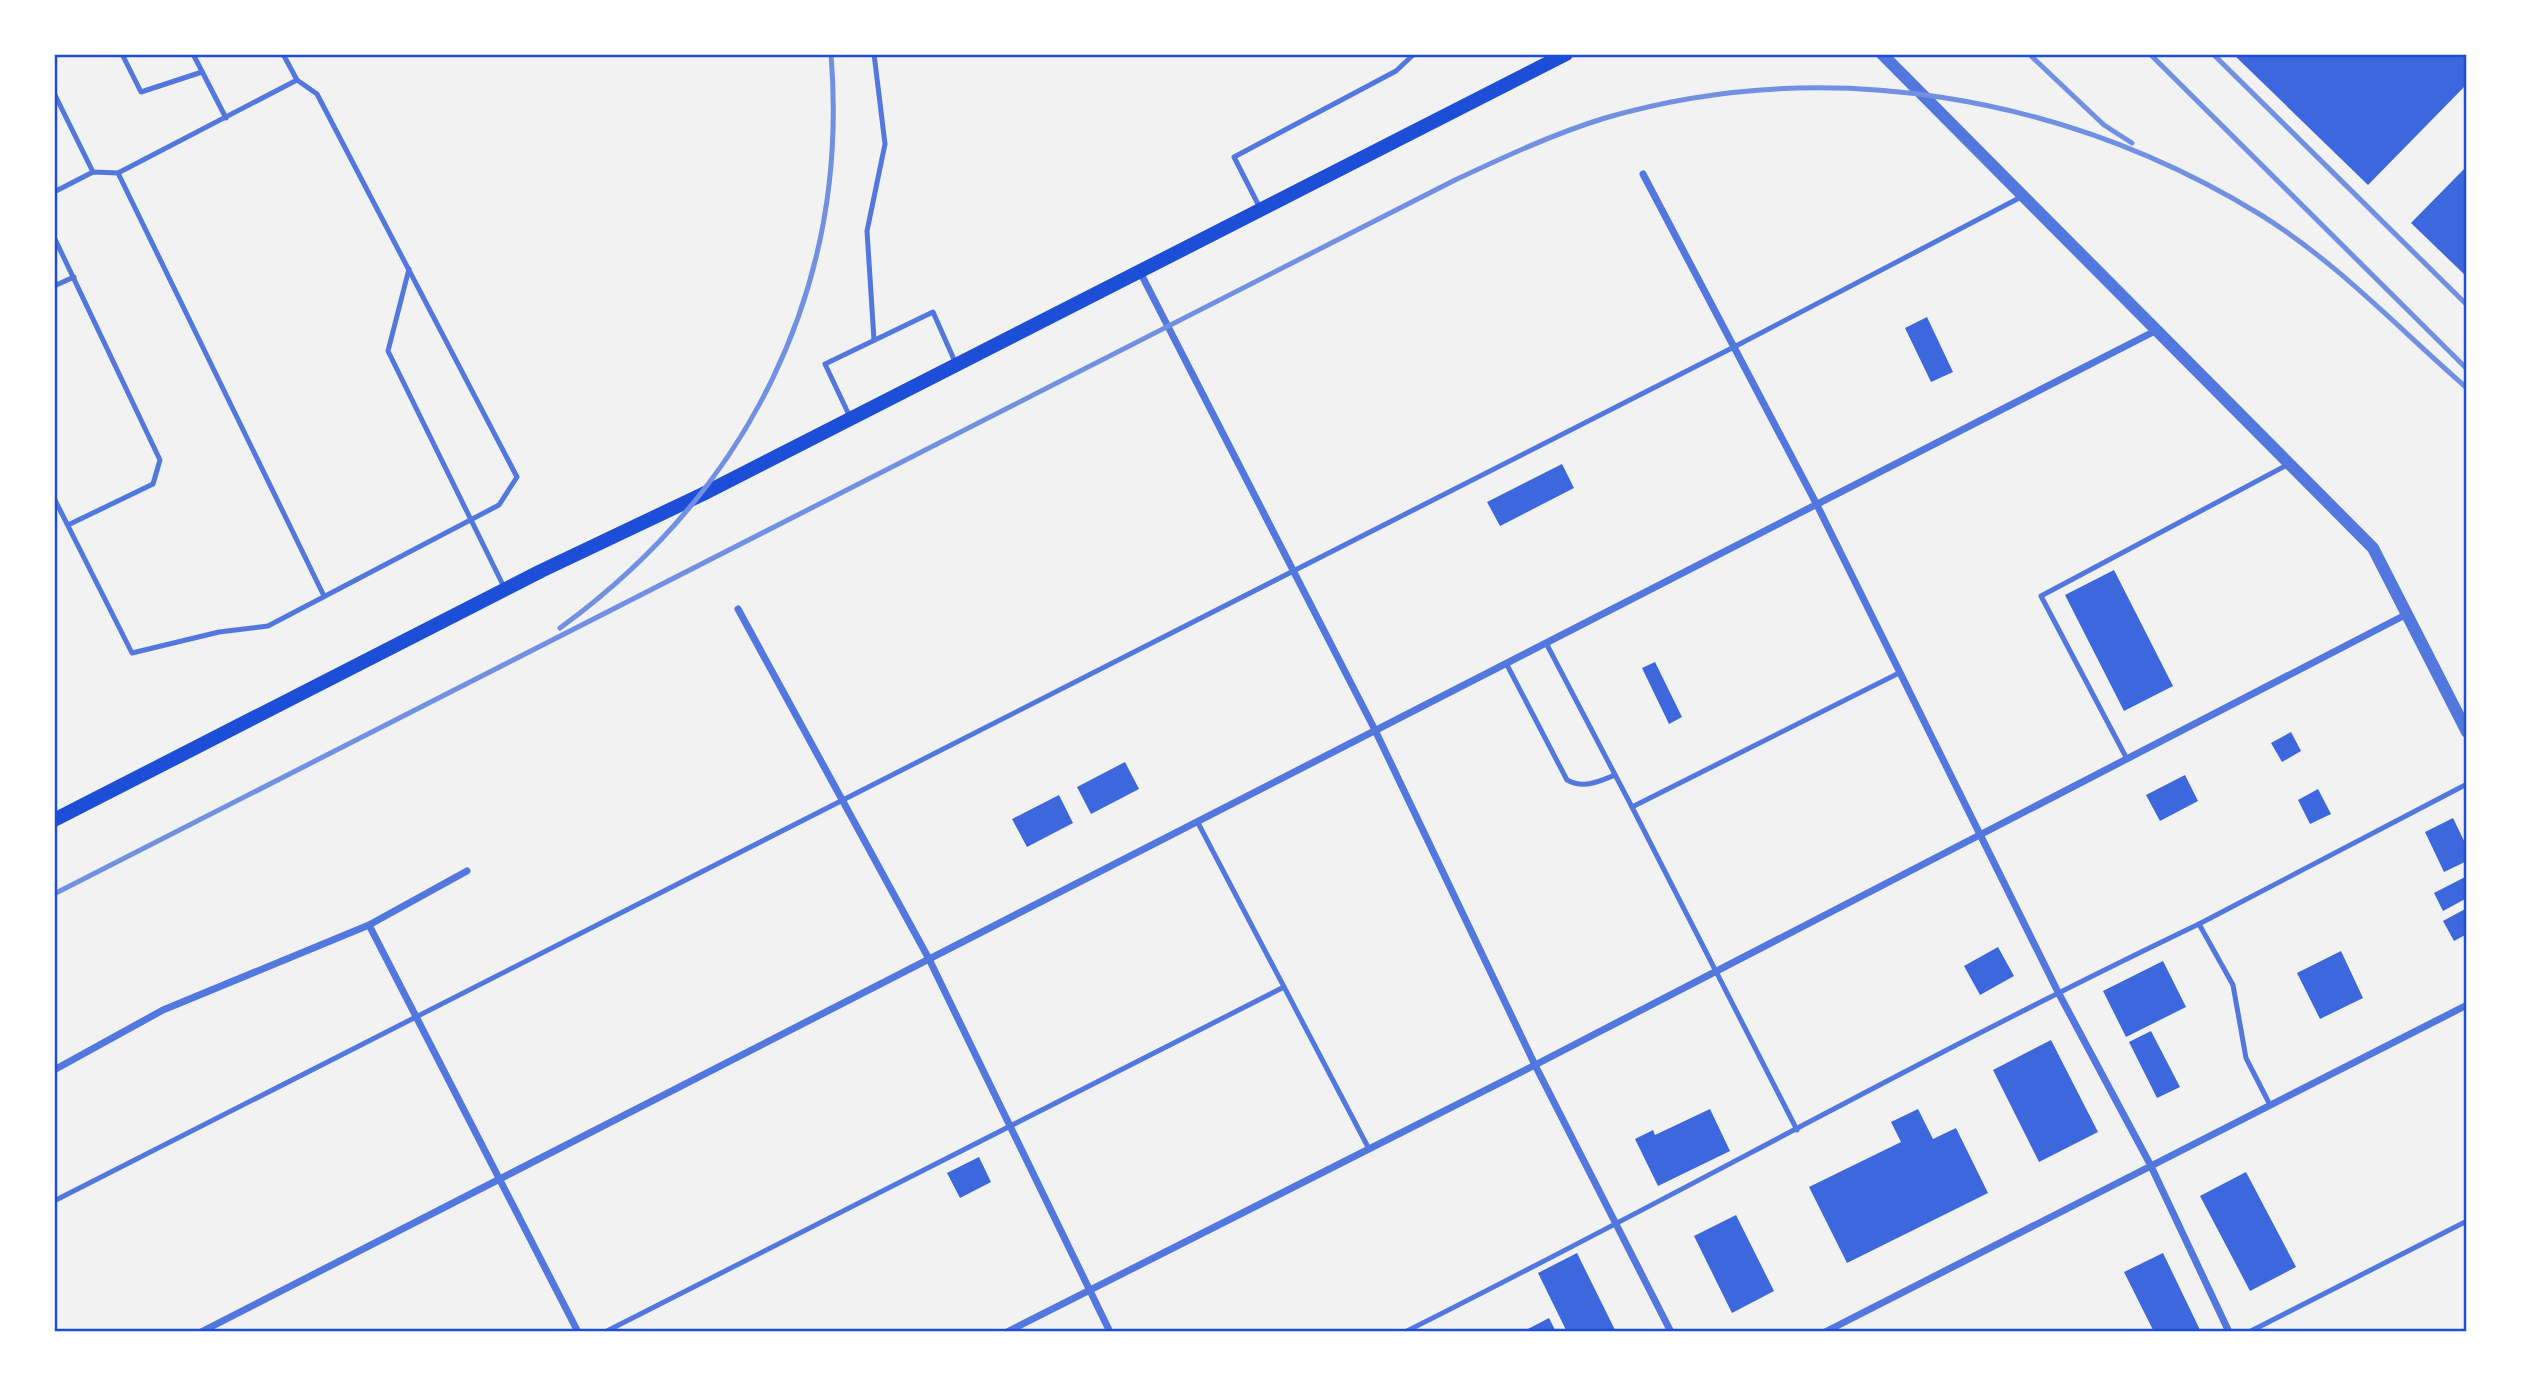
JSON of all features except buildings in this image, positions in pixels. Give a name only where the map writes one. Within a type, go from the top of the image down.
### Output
[{"type":"main road","points":[[55,817],[505,589],[642,524],[1566,54]]},
{"type":"street","points":[[1882,54],[2373,548],[2467,732]]},
{"type":"street","points":[[1643,174],[1817,505],[2058,992],[2150,1164],[2230,1332]]},
{"type":"street","points":[[1139,270],[1375,730],[1535,1065],[1671,1332]]},
{"type":"street","points":[[201,1332],[500,1176],[2158,330]]},
{"type":"street","points":[[738,609],[929,959],[1110,1332]]},
{"type":"street","points":[[1007,1332],[1535,1065],[2407,614]]},
{"type":"street","points":[[54,1070],[163,1010],[369,925],[467,871]]},
{"type":"street","points":[[369,925],[578,1332]]},
{"type":"street","points":[[1825,1332],[2467,1004]]},
{"type":"lane","points":[[122,54],[141,92],[202,72]]},
{"type":"lane","points":[[193,54],[226,118]]},
{"type":"lane","points":[[54,498],[132,653],[219,632],[268,626],[499,505],[517,478],[317,94],[297,80],[283,54]]},
{"type":"lane","points":[[874,54],[885,144],[867,231],[874,341]]},
{"type":"lane","points":[[1260,208],[1234,158],[1396,71],[1414,54]]},
{"type":"lane","points":[[54,192],[93,172],[118,173],[297,80]]},
{"type":"lane","points":[[54,93],[93,172]]},
{"type":"lane","points":[[118,173],[324,596]]},
{"type":"lane","points":[[54,1201],[1734,348],[2023,196]]},
{"type":"lane","points":[[54,237],[160,460],[153,484],[68,525]]},
{"type":"lane","points":[[409,270],[388,351],[505,589]]},
{"type":"lane","points":[[54,286],[74,277]]},
{"type":"lane","points":[[850,418],[825,364],[933,312],[956,364]]},
{"type":"lane","points":[[2127,759],[2040,596],[2290,463]]},
{"type":"lane","points":[[1546,643],[1797,1130]]},
{"type":"lane","points":[[1506,663],[1567,780],[1576,785],[1591,785],[1615,775]]},
{"type":"lane","points":[[1632,807],[1899,673]]},
{"type":"lane","points":[[1405,1332],[1617,1226],[2058,992],[2199,924],[2467,784]]},
{"type":"lane","points":[[1197,821],[1368,1149]]},
{"type":"lane","points":[[2199,924],[2233,985],[2246,1058],[2270,1105]]},
{"type":"lane","points":[[605,1332],[1284,987]]},
{"type":"lane","points":[[2249,1332],[2467,1221]]},
{"type":"railway","points":[[560,628],[626,574],[684,513],[733,448],[773,377],[803,302],[823,223],[833,140],[831,54]]},
{"type":"railway","points":[[2029,54],[2104,125],[2132,143]]},
{"type":"railway","points":[[2150,54],[2467,369]]},
{"type":"railway","points":[[2213,54],[2467,305]]},
{"type":"railway","points":[[54,894],[1455,180],[1529,146],[1586,124],[1689,99],[1774,89],[1858,89],[1943,98],[2026,115],[2107,140],[2186,174],[2261,215],[2289,234],[2342,275],[2467,388]]}]
